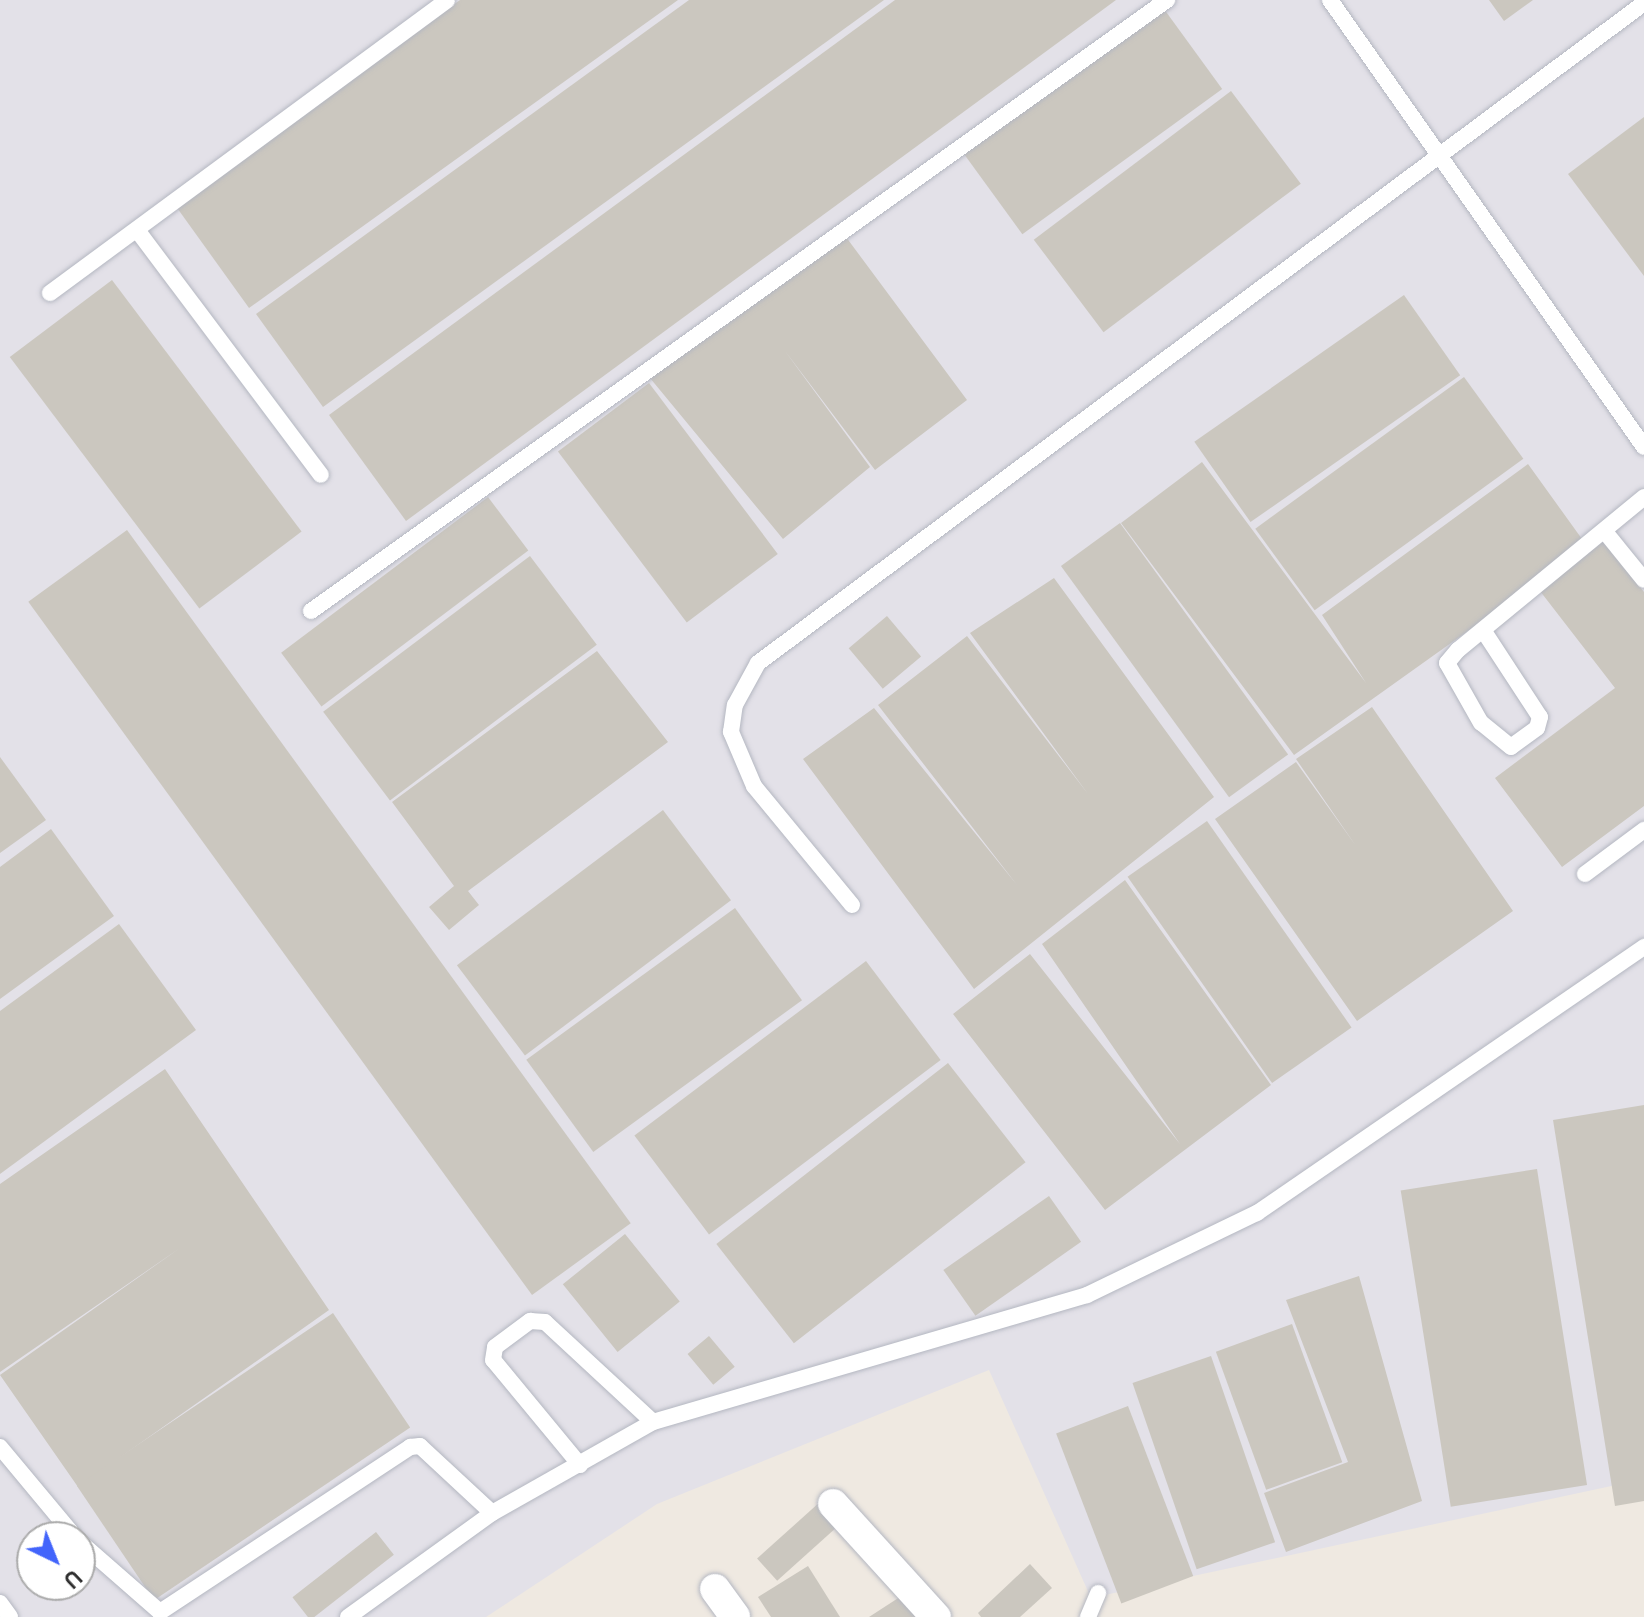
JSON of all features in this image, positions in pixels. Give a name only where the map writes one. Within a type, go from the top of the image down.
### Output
[{"type":"street","points":[[833,1504],[936,1617]]},
{"type":"street","points":[[715,1589],[735,1617]]},
{"type":"lane","points":[[50,293],[447,0]]},
{"type":"lane","points":[[311,611],[1167,0]]},
{"type":"lane","points":[[1330,0],[1440,151],[1644,447]]},
{"type":"lane","points":[[852,905],[754,786],[731,732],[735,705],[758,663],[1440,151],[1644,3]]},
{"type":"lane","points":[[137,230],[321,475]]},
{"type":"lane","points":[[1483,630],[1540,717],[1537,728],[1511,747],[1481,723],[1447,672],[1458,650],[1483,630],[1606,533],[1644,497]]},
{"type":"lane","points":[[1606,533],[1644,580]]},
{"type":"lane","points":[[1585,874],[1644,830]]},
{"type":"lane","points":[[348,1617],[492,1513],[653,1422],[1087,1295],[1257,1213],[1644,947]]},
{"type":"lane","points":[[580,1465],[493,1360],[495,1347],[530,1321],[545,1322],[653,1422]]},
{"type":"lane","points":[[96,1556],[160,1612],[410,1447],[420,1446],[492,1513]]},
{"type":"lane","points":[[0,1447],[62,1521]]},
{"type":"lane","points":[[1088,1617],[1098,1593]]},
{"type":"lane","points":[[0,1603],[10,1617]]},
{"type":"shaded area","points":[[0,0],[1644,0],[1644,1479],[1091,1598],[989,1370],[657,1504],[486,1617],[0,1617]]},
{"type":"building","points":[[460,0],[678,0],[249,308],[175,205]]},
{"type":"building","points":[[689,0],[884,0],[323,407],[256,314]]},
{"type":"building","points":[[895,0],[1116,0],[406,521],[329,415]]},
{"type":"building","points":[[1489,0],[1533,0],[1504,21]]},
{"type":"building","points":[[1164,9],[1222,89],[1022,234],[964,154]]},
{"type":"building","points":[[1231,91],[1301,184],[1104,332],[1034,240]]},
{"type":"building","points":[[1644,117],[1644,276],[1568,174]]},
{"type":"building","points":[[846,237],[967,400],[875,470],[785,351],[870,467],[783,539],[650,378]]},
{"type":"building","points":[[112,280],[302,532],[199,609],[10,357]]},
{"type":"building","points":[[1404,295],[1460,375],[1251,522],[1194,442]]},
{"type":"building","points":[[1464,377],[1523,459],[1315,610],[1255,529]]},
{"type":"building","points":[[649,383],[778,554],[687,623],[558,452]]},
{"type":"building","points":[[1202,462],[1366,683],[1322,615],[1528,464],[1587,546],[1294,755],[1121,523]]},
{"type":"building","points":[[488,497],[528,551],[321,706],[281,653]]},
{"type":"building","points":[[1120,523],[1288,754],[1229,797],[1061,566]]},
{"type":"building","points":[[127,530],[631,1223],[532,1295],[28,602]]},
{"type":"building","points":[[1604,541],[1644,592],[1644,806],[1562,867],[1495,778],[1615,688],[1540,591]]},
{"type":"building","points":[[530,556],[597,645],[390,801],[323,712]]},
{"type":"building","points":[[1054,578],[1214,797],[974,989],[803,759],[874,708],[1017,885],[878,705],[967,636],[1088,794],[970,633]]},
{"type":"building","points":[[887,616],[921,657],[883,689],[849,648]]},
{"type":"building","points":[[597,651],[668,742],[468,891],[479,905],[449,930],[429,907],[454,886],[392,802]]},
{"type":"building","points":[[1372,707],[1513,911],[1357,1021],[1215,819],[1296,762],[1356,846],[1296,759]]},
{"type":"building","points":[[0,757],[46,820],[0,853]]},
{"type":"building","points":[[663,810],[731,900],[525,1056],[457,965]]},
{"type":"building","points":[[1207,821],[1352,1027],[1272,1083],[1128,877]]},
{"type":"building","points":[[51,829],[114,916],[0,999],[0,867]]},
{"type":"building","points":[[1125,880],[1271,1085],[1105,1210],[953,1014],[1030,954],[1180,1144],[1042,944]]},
{"type":"building","points":[[735,908],[802,1000],[593,1152],[526,1060]]},
{"type":"building","points":[[119,924],[196,1030],[0,1174],[0,1011]]},
{"type":"building","points":[[866,961],[941,1060],[709,1235],[634,1136]]},
{"type":"building","points":[[948,1063],[1026,1162],[794,1343],[716,1244]]},
{"type":"building","points":[[165,1069],[329,1310],[78,1487],[0,1375],[180,1248],[0,1372],[0,1184]]},
{"type":"building","points":[[1644,1105],[1644,1501],[1615,1506],[1553,1120]]},
{"type":"building","points":[[1537,1169],[1587,1485],[1451,1507],[1401,1191]]},
{"type":"building","points":[[1049,1196],[1081,1242],[975,1316],[943,1270]]},
{"type":"building","points":[[625,1234],[680,1302],[618,1352],[563,1284]]},
{"type":"building","points":[[1359,1276],[1422,1501],[1286,1552],[1264,1493],[1348,1462],[1286,1300]]},
{"type":"building","points":[[333,1313],[410,1427],[154,1600],[77,1486]]},
{"type":"building","points":[[1292,1324],[1342,1462],[1266,1490],[1216,1352]]},
{"type":"building","points":[[709,1336],[735,1367],[713,1385],[688,1354]]},
{"type":"building","points":[[1211,1356],[1275,1542],[1197,1569],[1133,1383]]},
{"type":"building","points":[[1128,1406],[1193,1576],[1121,1604],[1056,1434]]},
{"type":"building","points":[[821,1501],[841,1523],[777,1581],[757,1559]]},
{"type":"building","points":[[376,1532],[394,1555],[314,1617],[308,1617],[292,1597]]},
{"type":"building","points":[[1030,1564],[1052,1588],[1020,1617],[981,1617],[978,1613]]},
{"type":"building","points":[[808,1566],[840,1617],[771,1617],[758,1597]]},
{"type":"building","points":[[906,1593],[921,1617],[869,1617]]}]
